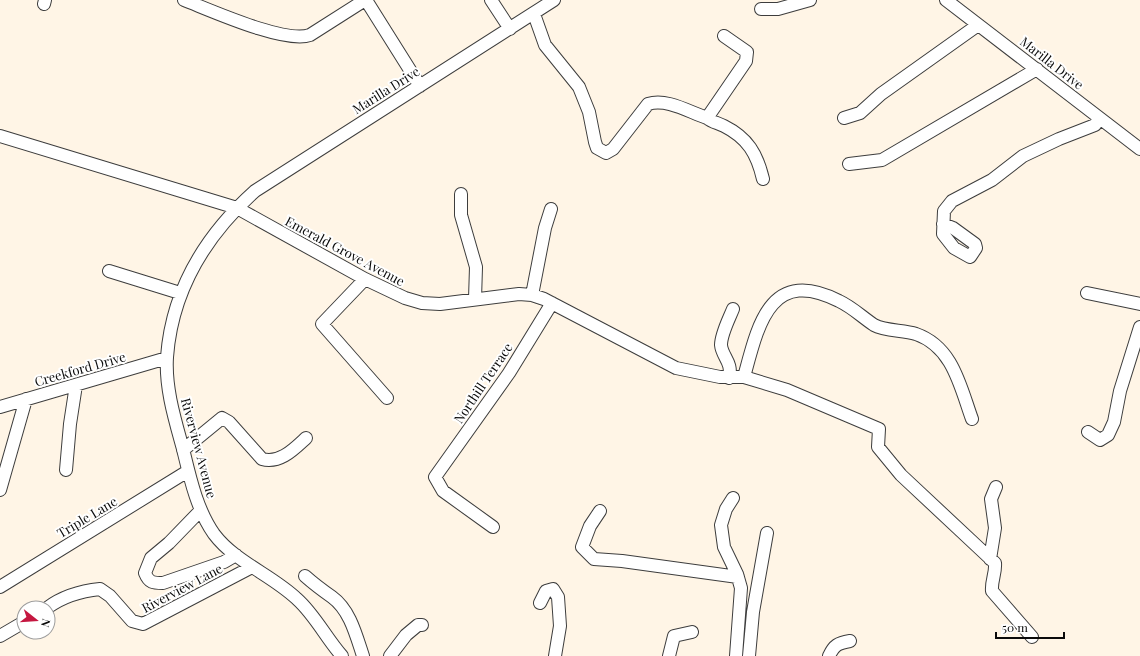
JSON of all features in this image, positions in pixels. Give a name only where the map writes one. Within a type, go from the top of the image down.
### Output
[{"type":"street","points":[[184,0],[233,20],[302,38],[310,35],[365,0],[420,86]]},
{"type":"street","points":[[491,0],[510,29]]},
{"type":"street","name":"Marilla Drive","points":[[237,208],[255,191],[554,0]]},
{"type":"street","points":[[762,9],[778,9],[810,0]]},
{"type":"street","name":"Marilla Drive","points":[[946,0],[1140,149]]},
{"type":"street","points":[[534,14],[545,45],[579,87],[589,112],[594,142],[597,148],[602,152],[609,152],[613,149],[648,104],[655,102],[666,103],[707,118],[724,126],[745,140],[759,160],[763,179]]},
{"type":"street","points":[[844,118],[860,113],[881,94],[978,25]]},
{"type":"street","points":[[707,118],[746,61],[747,52],[724,36]]},
{"type":"street","points":[[849,164],[882,160],[1037,69]]},
{"type":"street","points":[[943,224],[944,211],[952,201],[992,180],[1023,156],[1095,124],[1099,119]]},
{"type":"street","name":"Emerald Grove Avenue","points":[[0,136],[237,208],[365,279],[405,298],[422,303],[440,304],[519,294],[532,295],[552,303],[676,368],[729,378],[744,377],[788,390],[879,429],[878,447],[901,475],[990,559]]},
{"type":"street","points":[[461,194],[462,215],[476,267],[475,299]]},
{"type":"street","name":"Riverview Avenue","points":[[237,208],[205,246],[180,293],[172,325],[167,358],[172,409],[188,471],[201,510],[215,535],[236,555],[298,600],[342,656]]},
{"type":"street","points":[[532,295],[545,228],[551,208]]},
{"type":"street","points":[[108,271],[180,293]]},
{"type":"street","points":[[365,279],[322,324],[386,398]]},
{"type":"street","points":[[744,377],[755,336],[771,304],[788,292],[807,290],[839,301],[876,326],[917,335],[938,347],[954,367],[972,419]]},
{"type":"street","points":[[1087,293],[1140,304]]},
{"type":"street","name":"Northill Terrace","points":[[493,527],[443,491],[435,477],[508,372],[552,303]]},
{"type":"street","points":[[729,378],[731,371],[721,347],[721,341],[733,309]]},
{"type":"street","points":[[1088,432],[1100,440],[1108,435],[1114,422],[1120,391],[1140,327]]},
{"type":"street","name":"Creekford Drive","points":[[0,407],[167,358]]},
{"type":"street","points":[[66,470],[70,424],[76,385]]},
{"type":"street","points":[[0,490],[26,399]]},
{"type":"street","points":[[183,450],[218,419],[222,418],[229,422],[262,460],[267,461],[277,459],[291,452],[306,438]]},
{"type":"street","name":"Triple Lane","points":[[0,586],[188,471]]},
{"type":"street","points":[[996,487],[991,499],[995,528],[990,559],[995,563],[996,570],[992,590],[1032,638]]},
{"type":"street","points":[[733,498],[726,509],[721,525],[724,547],[738,577],[741,588],[736,656]]},
{"type":"street","points":[[201,510],[169,543],[151,558],[145,573],[148,580],[153,583],[163,583],[224,562],[236,555]]},
{"type":"street","points":[[600,511],[590,526],[582,547],[594,559],[622,561],[738,577]]},
{"type":"street","points":[[748,656],[753,612],[767,533]]},
{"type":"street","name":"Riverview Lane","points":[[56,602],[88,590],[100,589],[110,596],[132,621],[144,624],[252,567]]},
{"type":"street","points":[[305,576],[319,590],[332,597],[347,614],[363,656]]},
{"type":"street","points":[[540,602],[546,591],[553,589],[558,597],[560,626],[555,656]]},
{"type":"street","points":[[390,656],[406,635],[418,625],[422,625]]},
{"type":"street","points":[[0,636],[16,627]]},
{"type":"street","points":[[668,656],[674,636],[692,632]]},
{"type":"street","points":[[829,656],[834,646],[839,643],[850,641]]}]
